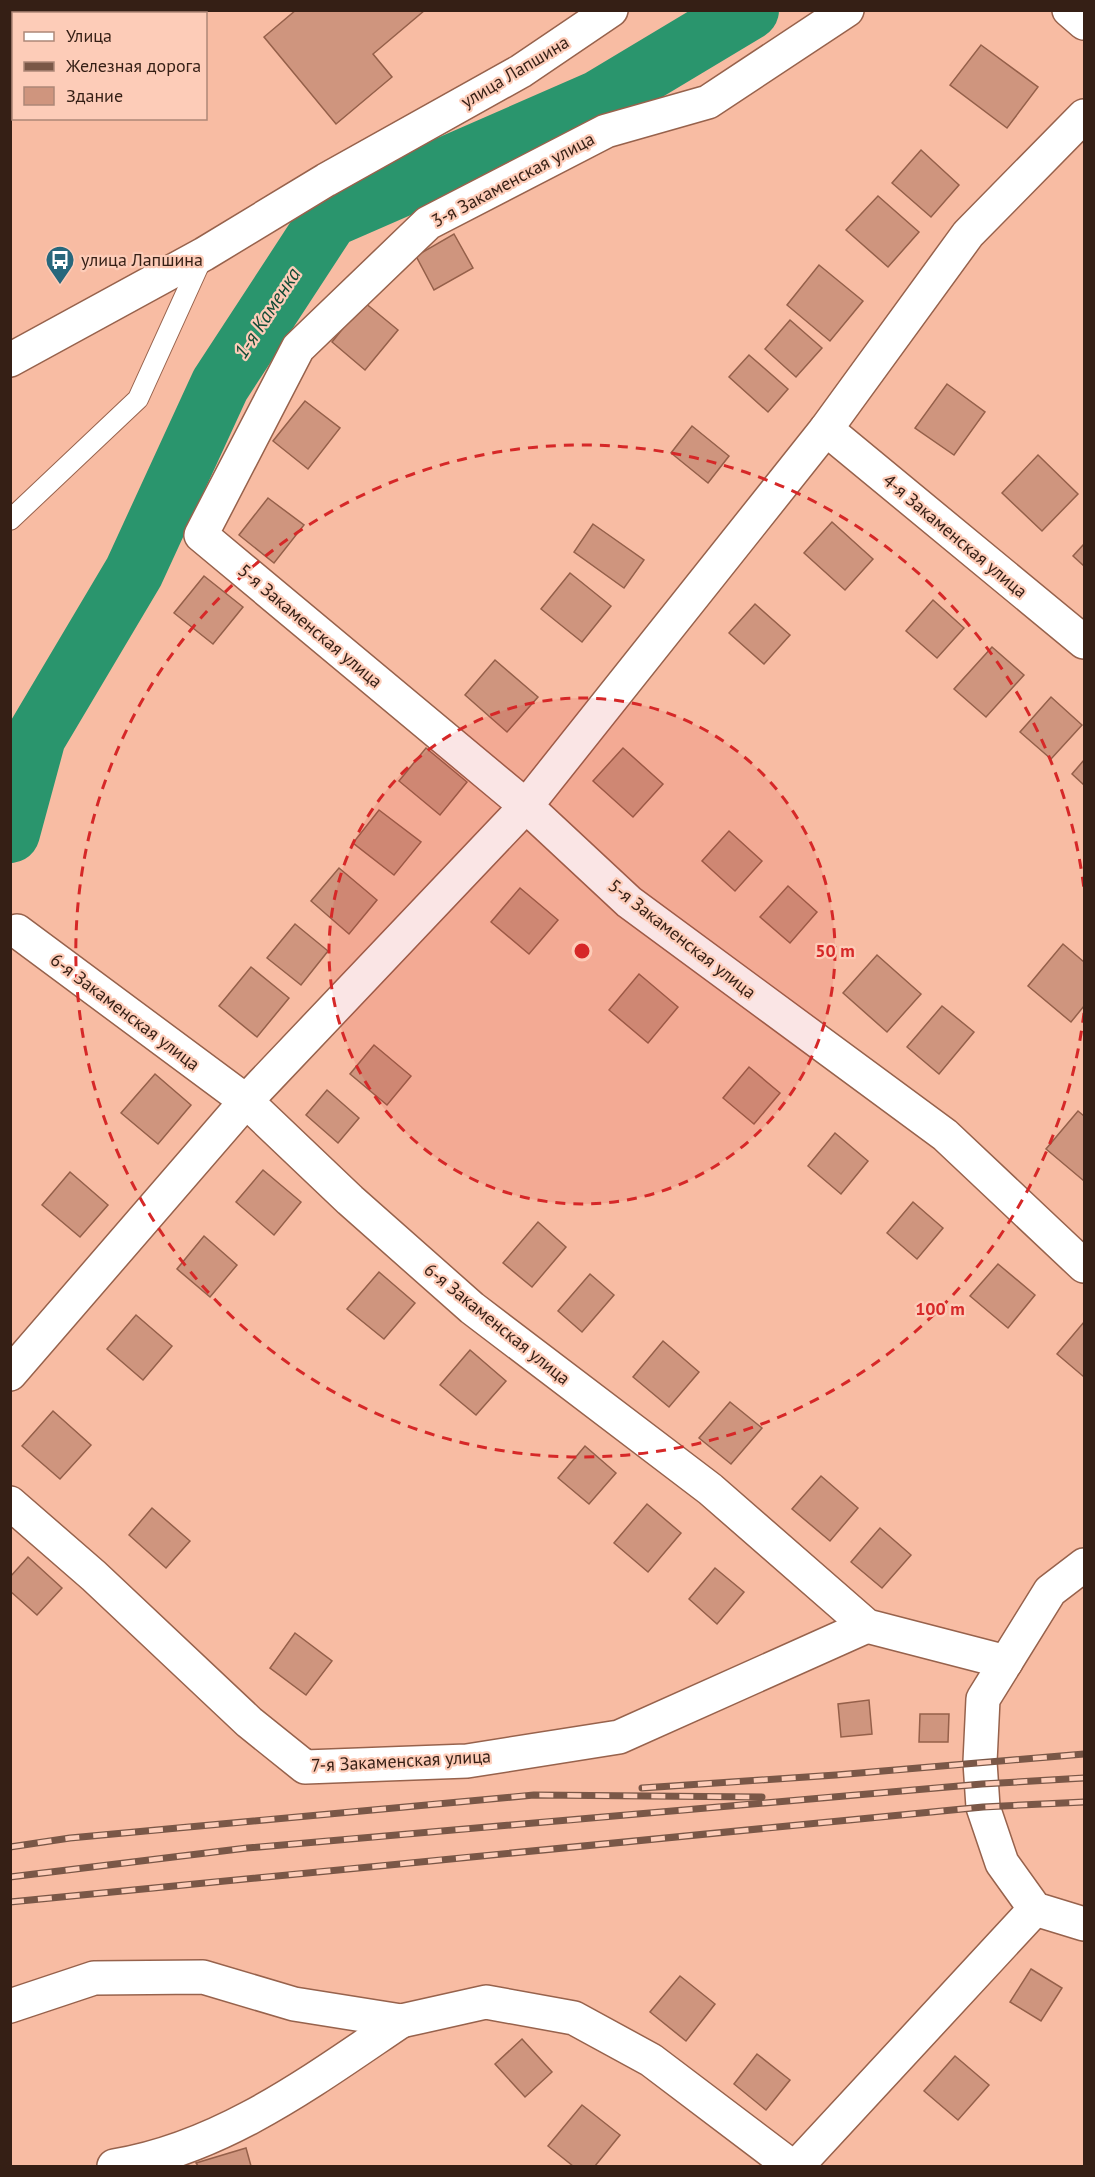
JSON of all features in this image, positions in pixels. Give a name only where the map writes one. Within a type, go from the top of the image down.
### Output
[{"type":"street","name":"улица Лапшина","points":[[10,360],[204,254],[326,180],[521,71],[611,10]]},
{"type":"street","name":"3-я Закаменская улица","points":[[201,535],[298,348],[428,223],[606,131],[708,102],[847,10]]},
{"type":"street","points":[[1069,10],[1084,23]]},
{"type":"street","points":[[10,1374],[246,1101],[526,806],[826,429],[968,234],[1084,116]]},
{"type":"street","name":"4-я Закаменская улица","points":[[826,429],[1084,642]]},
{"type":"street","name":"5-я Закаменская улица","points":[[201,535],[526,806],[629,903],[945,1135],[1084,1266]]},
{"type":"street","name":"6-я Закаменская улица","points":[[17,931],[246,1101],[350,1200],[472,1308],[710,1489],[867,1626],[1006,1662]]},
{"type":"street","name":"7-я Закаменская улица","points":[[10,1503],[94,1576],[249,1722],[304,1767],[467,1761],[619,1737],[867,1626]]},
{"type":"street","points":[[1084,1565],[1050,1591],[983,1699],[980,1762],[983,1807],[1002,1863],[1035,1909],[1084,1924]]},
{"type":"street","points":[[797,2166],[1035,1909]]},
{"type":"street","points":[[10,2006],[94,1978],[203,1977],[294,2004],[401,2021]]},
{"type":"street","points":[[114,2166],[172,2152],[234,2127],[298,2091],[401,2021],[486,2002],[574,2018],[651,2060],[791,2166]]},
{"type":"lane","points":[[10,520],[138,399],[204,254]]},
{"type":"building","points":[[296,10],[425,10],[373,54],[392,77],[336,124],[264,37]]},
{"type":"building","points":[[981,45],[1038,87],[1007,128],[950,85]]},
{"type":"building","points":[[921,150],[959,185],[931,217],[892,183]]},
{"type":"building","points":[[878,196],[919,232],[888,267],[846,230]]},
{"type":"building","points":[[454,234],[473,268],[434,290],[416,256]]},
{"type":"building","points":[[819,265],[863,301],[830,341],[787,305]]},
{"type":"building","points":[[364,302],[398,330],[365,370],[332,342]]},
{"type":"building","points":[[790,320],[822,348],[796,377],[765,349]]},
{"type":"building","points":[[749,355],[788,389],[768,412],[729,377]]},
{"type":"building","points":[[947,384],[985,412],[954,455],[915,428]]},
{"type":"building","points":[[305,401],[340,428],[308,469],[273,441]]},
{"type":"building","points":[[692,426],[729,456],[708,483],[671,453]]},
{"type":"building","points":[[1038,455],[1078,494],[1042,531],[1002,493]]},
{"type":"building","points":[[268,498],[304,525],[274,563],[239,535]]},
{"type":"building","points":[[832,522],[873,559],[845,590],[804,553]]},
{"type":"building","points":[[593,524],[644,560],[624,588],[574,552]]},
{"type":"building","points":[[1084,544],[1084,566],[1073,556]]},
{"type":"building","points":[[570,573],[611,606],[582,642],[541,609]]},
{"type":"building","points":[[204,576],[243,607],[213,644],[174,613]]},
{"type":"building","points":[[933,600],[964,628],[937,658],[906,631]]},
{"type":"building","points":[[755,604],[790,635],[764,664],[729,633]]},
{"type":"building","points":[[992,647],[1024,675],[986,717],[954,689]]},
{"type":"building","points":[[495,660],[538,697],[507,732],[465,695]]},
{"type":"building","points":[[1051,697],[1082,725],[1051,759],[1020,732]]},
{"type":"building","points":[[426,748],[467,782],[440,815],[399,781]]},
{"type":"building","points":[[623,748],[663,784],[633,817],[593,781]]},
{"type":"building","points":[[1084,760],[1084,785],[1072,774]]},
{"type":"building","points":[[379,810],[421,842],[394,875],[353,843]]},
{"type":"building","points":[[729,831],[762,861],[735,891],[702,861]]},
{"type":"building","points":[[339,868],[377,900],[349,934],[311,901]]},
{"type":"building","points":[[788,886],[817,912],[790,943],[760,917]]},
{"type":"building","points":[[520,888],[558,920],[529,954],[491,922]]},
{"type":"building","points":[[295,924],[328,951],[301,985],[267,958]]},
{"type":"building","points":[[1063,944],[1084,962],[1084,1006],[1071,1022],[1028,986]]},
{"type":"building","points":[[877,955],[921,994],[887,1032],[843,993]]},
{"type":"building","points":[[251,967],[289,998],[257,1037],[219,1006]]},
{"type":"building","points":[[639,974],[678,1007],[648,1043],[609,1010]]},
{"type":"building","points":[[942,1006],[974,1032],[939,1074],[907,1047]]},
{"type":"building","points":[[374,1045],[411,1076],[387,1105],[350,1074]]},
{"type":"building","points":[[749,1067],[780,1093],[754,1124],[723,1098]]},
{"type":"building","points":[[155,1074],[191,1105],[158,1144],[121,1113]]},
{"type":"building","points":[[327,1090],[359,1118],[338,1143],[306,1115]]},
{"type":"building","points":[[1078,1111],[1084,1116],[1084,1181],[1046,1149]]},
{"type":"building","points":[[835,1133],[868,1161],[841,1194],[808,1166]]},
{"type":"building","points":[[263,1170],[301,1202],[274,1235],[236,1202]]},
{"type":"building","points":[[70,1172],[108,1205],[80,1237],[42,1205]]},
{"type":"building","points":[[913,1202],[943,1228],[917,1259],[887,1233]]},
{"type":"building","points":[[538,1222],[566,1247],[532,1287],[503,1263]]},
{"type":"building","points":[[204,1236],[237,1265],[210,1297],[177,1269]]},
{"type":"building","points":[[998,1264],[1035,1295],[1008,1328],[970,1296]]},
{"type":"building","points":[[379,1272],[415,1303],[384,1339],[347,1309]]},
{"type":"building","points":[[590,1274],[614,1295],[582,1332],[558,1311]]},
{"type":"building","points":[[136,1315],[172,1346],[143,1380],[107,1349]]},
{"type":"building","points":[[1084,1322],[1084,1377],[1057,1354]]},
{"type":"building","points":[[663,1341],[699,1372],[669,1407],[633,1377]]},
{"type":"building","points":[[470,1350],[506,1381],[476,1415],[440,1385]]},
{"type":"building","points":[[730,1402],[762,1428],[731,1464],[699,1438]]},
{"type":"building","points":[[53,1411],[91,1445],[60,1479],[22,1446]]},
{"type":"building","points":[[585,1446],[616,1473],[589,1504],[558,1478]]},
{"type":"building","points":[[821,1476],[858,1508],[830,1541],[792,1509]]},
{"type":"building","points":[[647,1504],[681,1533],[648,1572],[614,1543]]},
{"type":"building","points":[[152,1508],[190,1541],[166,1568],[129,1535]]},
{"type":"building","points":[[880,1528],[911,1555],[882,1588],[851,1562]]},
{"type":"building","points":[[28,1557],[62,1588],[37,1615],[10,1591],[10,1577]]},
{"type":"building","points":[[715,1568],[744,1592],[717,1624],[689,1599]]},
{"type":"building","points":[[295,1633],[332,1661],[306,1695],[270,1668]]},
{"type":"building","points":[[869,1700],[872,1734],[841,1737],[838,1704]]},
{"type":"building","points":[[920,1714],[949,1714],[948,1742],[919,1742]]},
{"type":"building","points":[[1031,1969],[1062,1988],[1041,2021],[1010,2002]]},
{"type":"building","points":[[680,1976],[715,2004],[686,2041],[650,2012]]},
{"type":"building","points":[[522,2039],[552,2072],[525,2097],[495,2064]]},
{"type":"building","points":[[757,2054],[790,2080],[766,2110],[734,2084]]},
{"type":"building","points":[[955,2056],[989,2085],[958,2120],[924,2091]]},
{"type":"building","points":[[582,2105],[620,2135],[595,2166],[573,2166],[548,2146]]},
{"type":"building","points":[[246,2148],[251,2166],[198,2166],[196,2163]]},
{"type":"waterway","name":"1-я Каменка","points":[[10,833],[36,737],[134,572],[220,385],[329,218],[599,100],[749,10]]},
{"type":"railway","points":[[642,1788],[836,1775],[1084,1754]]},
{"type":"railway","points":[[10,1877],[247,1848],[982,1784],[1084,1778]]},
{"type":"railway","points":[[10,1847],[70,1838],[534,1795],[762,1797]]},
{"type":"railway","points":[[10,1902],[983,1807],[1084,1802]]},
{"type":"place","name":"улица Лапшина","points":[[60,286]]}]
